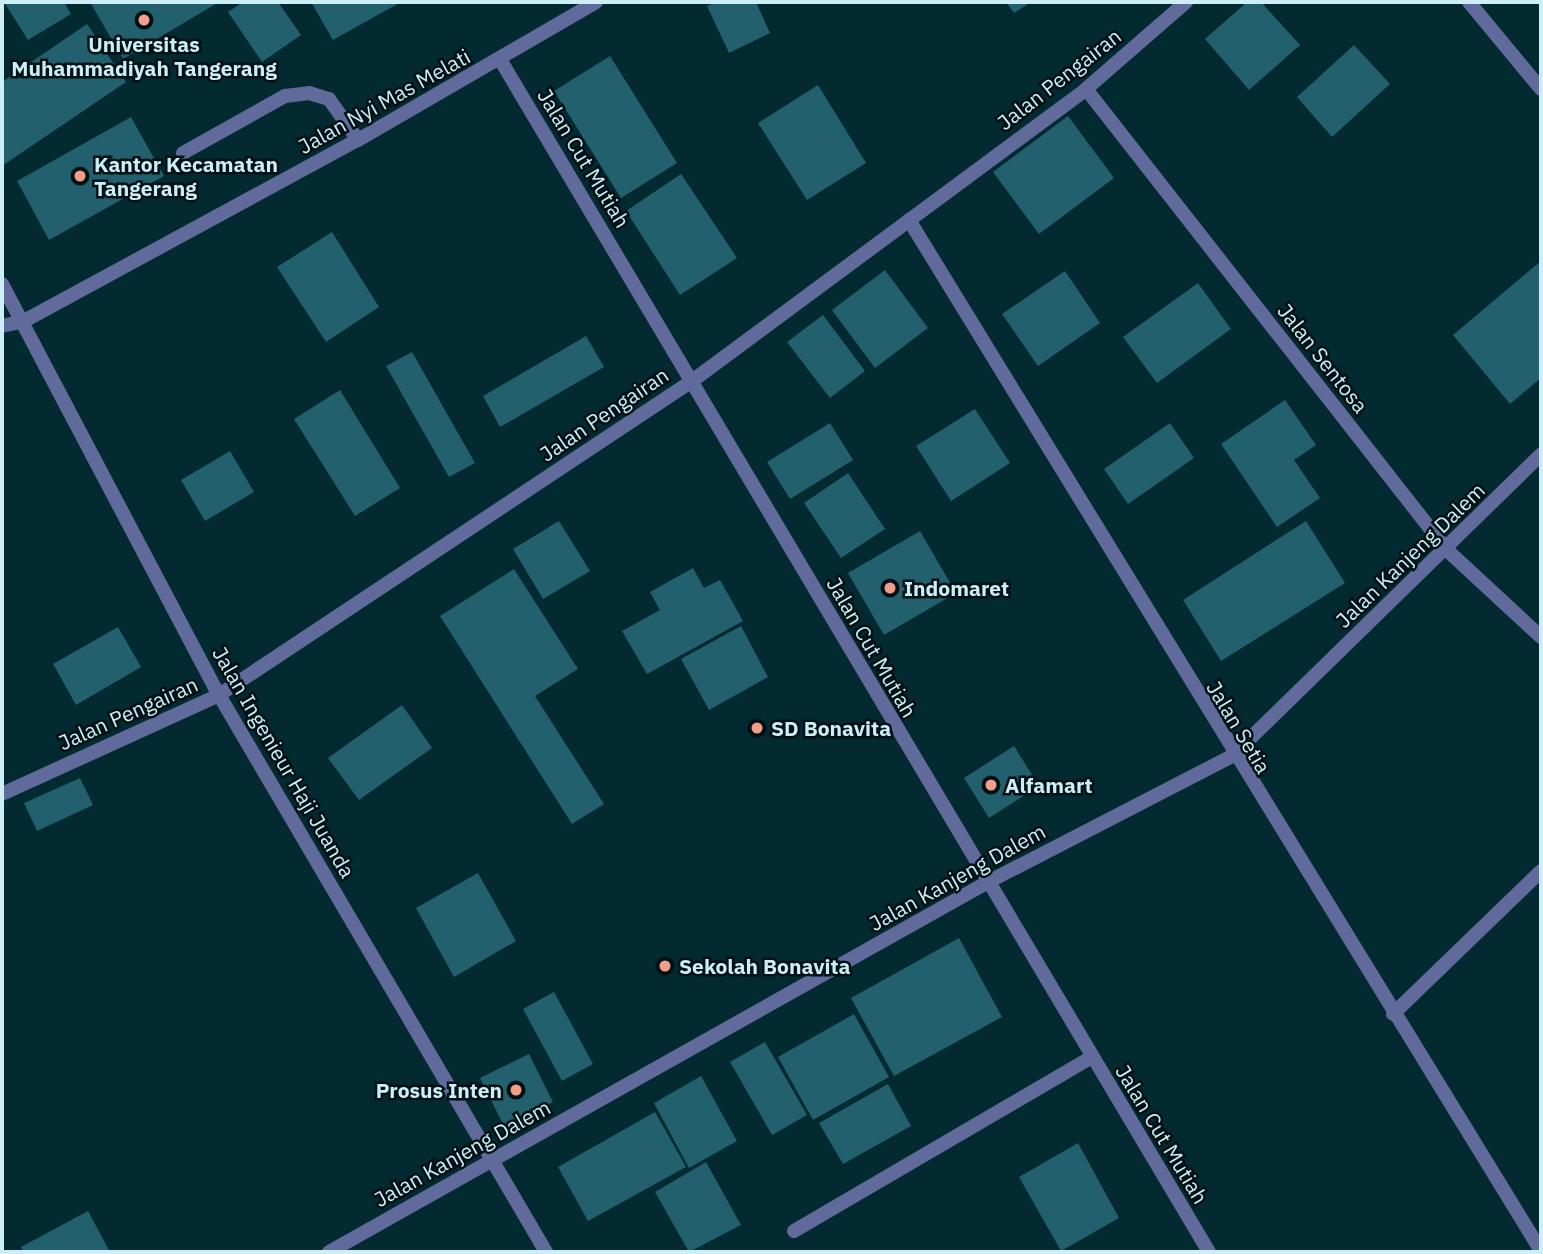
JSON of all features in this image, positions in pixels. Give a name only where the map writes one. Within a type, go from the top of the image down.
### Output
[{"type":"street","name":"Jalan Nyi Mas Melati","points":[[2,326],[24,321],[501,61],[596,2]]},
{"type":"street","name":"Jalan Pengairan","points":[[2,794],[219,695],[692,381],[1086,89],[1186,2]]},
{"type":"street","points":[[1469,2],[1541,89]]},
{"type":"street","name":"Jalan Cut Mutiah","points":[[501,61],[986,883],[1209,1252]]},
{"type":"street","name":"Jalan Sentosa","points":[[1086,89],[1447,550],[1541,638]]},
{"type":"street","points":[[183,153],[285,96],[309,93],[329,99],[358,139]]},
{"type":"street","name":"Jalan Setia","points":[[909,220],[1232,756],[1541,1251]]},
{"type":"street","name":"Jalan Ingenieur Haji Juanda","points":[[2,284],[24,321],[219,695],[545,1252]]},
{"type":"street","name":"Jalan Kanjeng Dalem","points":[[329,1252],[986,883],[1232,756],[1447,550],[1541,454]]},
{"type":"street","points":[[1393,1014],[1541,871]]},
{"type":"street","points":[[794,1231],[1092,1057]]},
{"type":"building","points":[[4,2],[64,2],[71,14],[28,40]]},
{"type":"building","name":"Universitas Muhammadiyah Tangerang","points":[[90,2],[219,2],[123,59]]},
{"type":"building","points":[[243,2],[278,2],[301,35],[262,62],[228,12]]},
{"type":"building","points":[[311,2],[401,2],[333,40]]},
{"type":"building","points":[[716,2],[756,2],[770,33],[729,53],[707,6]]},
{"type":"building","points":[[1006,2],[1031,2],[1014,13]]},
{"type":"building","points":[[1247,2],[1261,2],[1300,45],[1249,90],[1205,39]]},
{"type":"building","points":[[87,24],[126,82],[2,166],[2,82]]},
{"type":"building","points":[[1354,45],[1390,84],[1332,137],[1297,97]]},
{"type":"building","points":[[610,56],[677,163],[621,198],[554,91]]},
{"type":"building","points":[[818,85],[866,163],[807,200],[758,123]]},
{"type":"building","points":[[1068,116],[1114,178],[1039,234],[993,172]]},
{"type":"building","points":[[131,117],[164,176],[49,240],[17,181]]},
{"type":"building","points":[[681,174],[737,258],[680,295],[626,211]]},
{"type":"building","points":[[332,232],[379,307],[326,342],[277,267]]},
{"type":"building","points":[[1541,261],[1541,378],[1510,404],[1453,335]]},
{"type":"building","points":[[885,270],[928,328],[875,368],[832,310]]},
{"type":"building","points":[[1065,271],[1100,323],[1038,366],[1002,314]]},
{"type":"building","points":[[1198,283],[1231,329],[1157,383],[1123,337]]},
{"type":"building","points":[[823,315],[865,371],[830,398],[787,342]]},
{"type":"building","points":[[586,336],[604,367],[500,427],[483,396]]},
{"type":"building","points":[[412,352],[475,463],[449,477],[386,366]]},
{"type":"building","points":[[340,390],[400,488],[355,516],[294,419]]},
{"type":"building","points":[[1285,400],[1316,445],[1294,460],[1320,498],[1277,527],[1221,444]]},
{"type":"building","points":[[975,409],[1010,463],[951,501],[916,446]]},
{"type":"building","points":[[830,423],[853,460],[790,499],[767,462]]},
{"type":"building","points":[[1170,423],[1194,458],[1128,504],[1104,469]]},
{"type":"building","points":[[230,451],[254,492],[205,521],[181,480]]},
{"type":"building","points":[[848,473],[885,529],[841,558],[804,503]]},
{"type":"building","points":[[559,521],[590,571],[543,599],[513,549]]},
{"type":"building","points":[[1306,521],[1345,583],[1221,661],[1183,600]]},
{"type":"building","points":[[920,531],[956,593],[884,635],[848,573]]},
{"type":"building","points":[[693,568],[704,588],[720,580],[743,621],[647,674],[622,631],[660,610],[650,592]]},
{"type":"building","points":[[514,569],[578,669],[535,696],[604,804],[572,824],[440,616]]},
{"type":"building","points":[[741,626],[768,677],[709,710],[681,659]]},
{"type":"building","points":[[118,627],[141,667],[76,705],[53,664]]},
{"type":"building","points":[[402,705],[432,748],[359,800],[328,758]]},
{"type":"building","points":[[1014,746],[1039,786],[989,818],[964,778]]},
{"type":"building","points":[[80,778],[93,805],[37,831],[24,803]]},
{"type":"building","points":[[478,873],[516,941],[454,977],[416,908]]},
{"type":"building","points":[[959,938],[1002,1017],[894,1076],[851,998]]},
{"type":"building","points":[[554,992],[593,1064],[562,1081],[523,1009]]},
{"type":"building","points":[[854,1014],[889,1077],[813,1120],[778,1057]]},
{"type":"building","points":[[765,1042],[807,1115],[772,1135],[730,1062]]},
{"type":"building","name":"Prosus Inten","points":[[529,1054],[553,1102],[504,1126],[480,1078]]},
{"type":"building","points":[[701,1076],[737,1141],[689,1168],[654,1103]]},
{"type":"building","points":[[888,1084],[911,1126],[843,1164],[819,1123]]},
{"type":"building","points":[[655,1112],[686,1167],[588,1221],[558,1167]]},
{"type":"building","points":[[1078,1143],[1119,1218],[1061,1251],[1019,1177]]},
{"type":"building","points":[[706,1162],[741,1225],[689,1252],[655,1192]]},
{"type":"building","points":[[88,1211],[110,1252],[23,1252],[21,1247]]},
{"type":"place","name":"Universitas Muhammadiyah Tangerang","points":[[144,20]]},
{"type":"place","name":"Kantor Kecamatan Tangerang","points":[[80,176]]},
{"type":"place","name":"Indomaret","points":[[890,588]]},
{"type":"place","name":"SD Bonavita","points":[[757,728]]},
{"type":"place","name":"Alfamart","points":[[991,785]]},
{"type":"place","name":"Sekolah Bonavita","points":[[665,966]]},
{"type":"place","name":"Prosus Inten","points":[[516,1090]]}]
